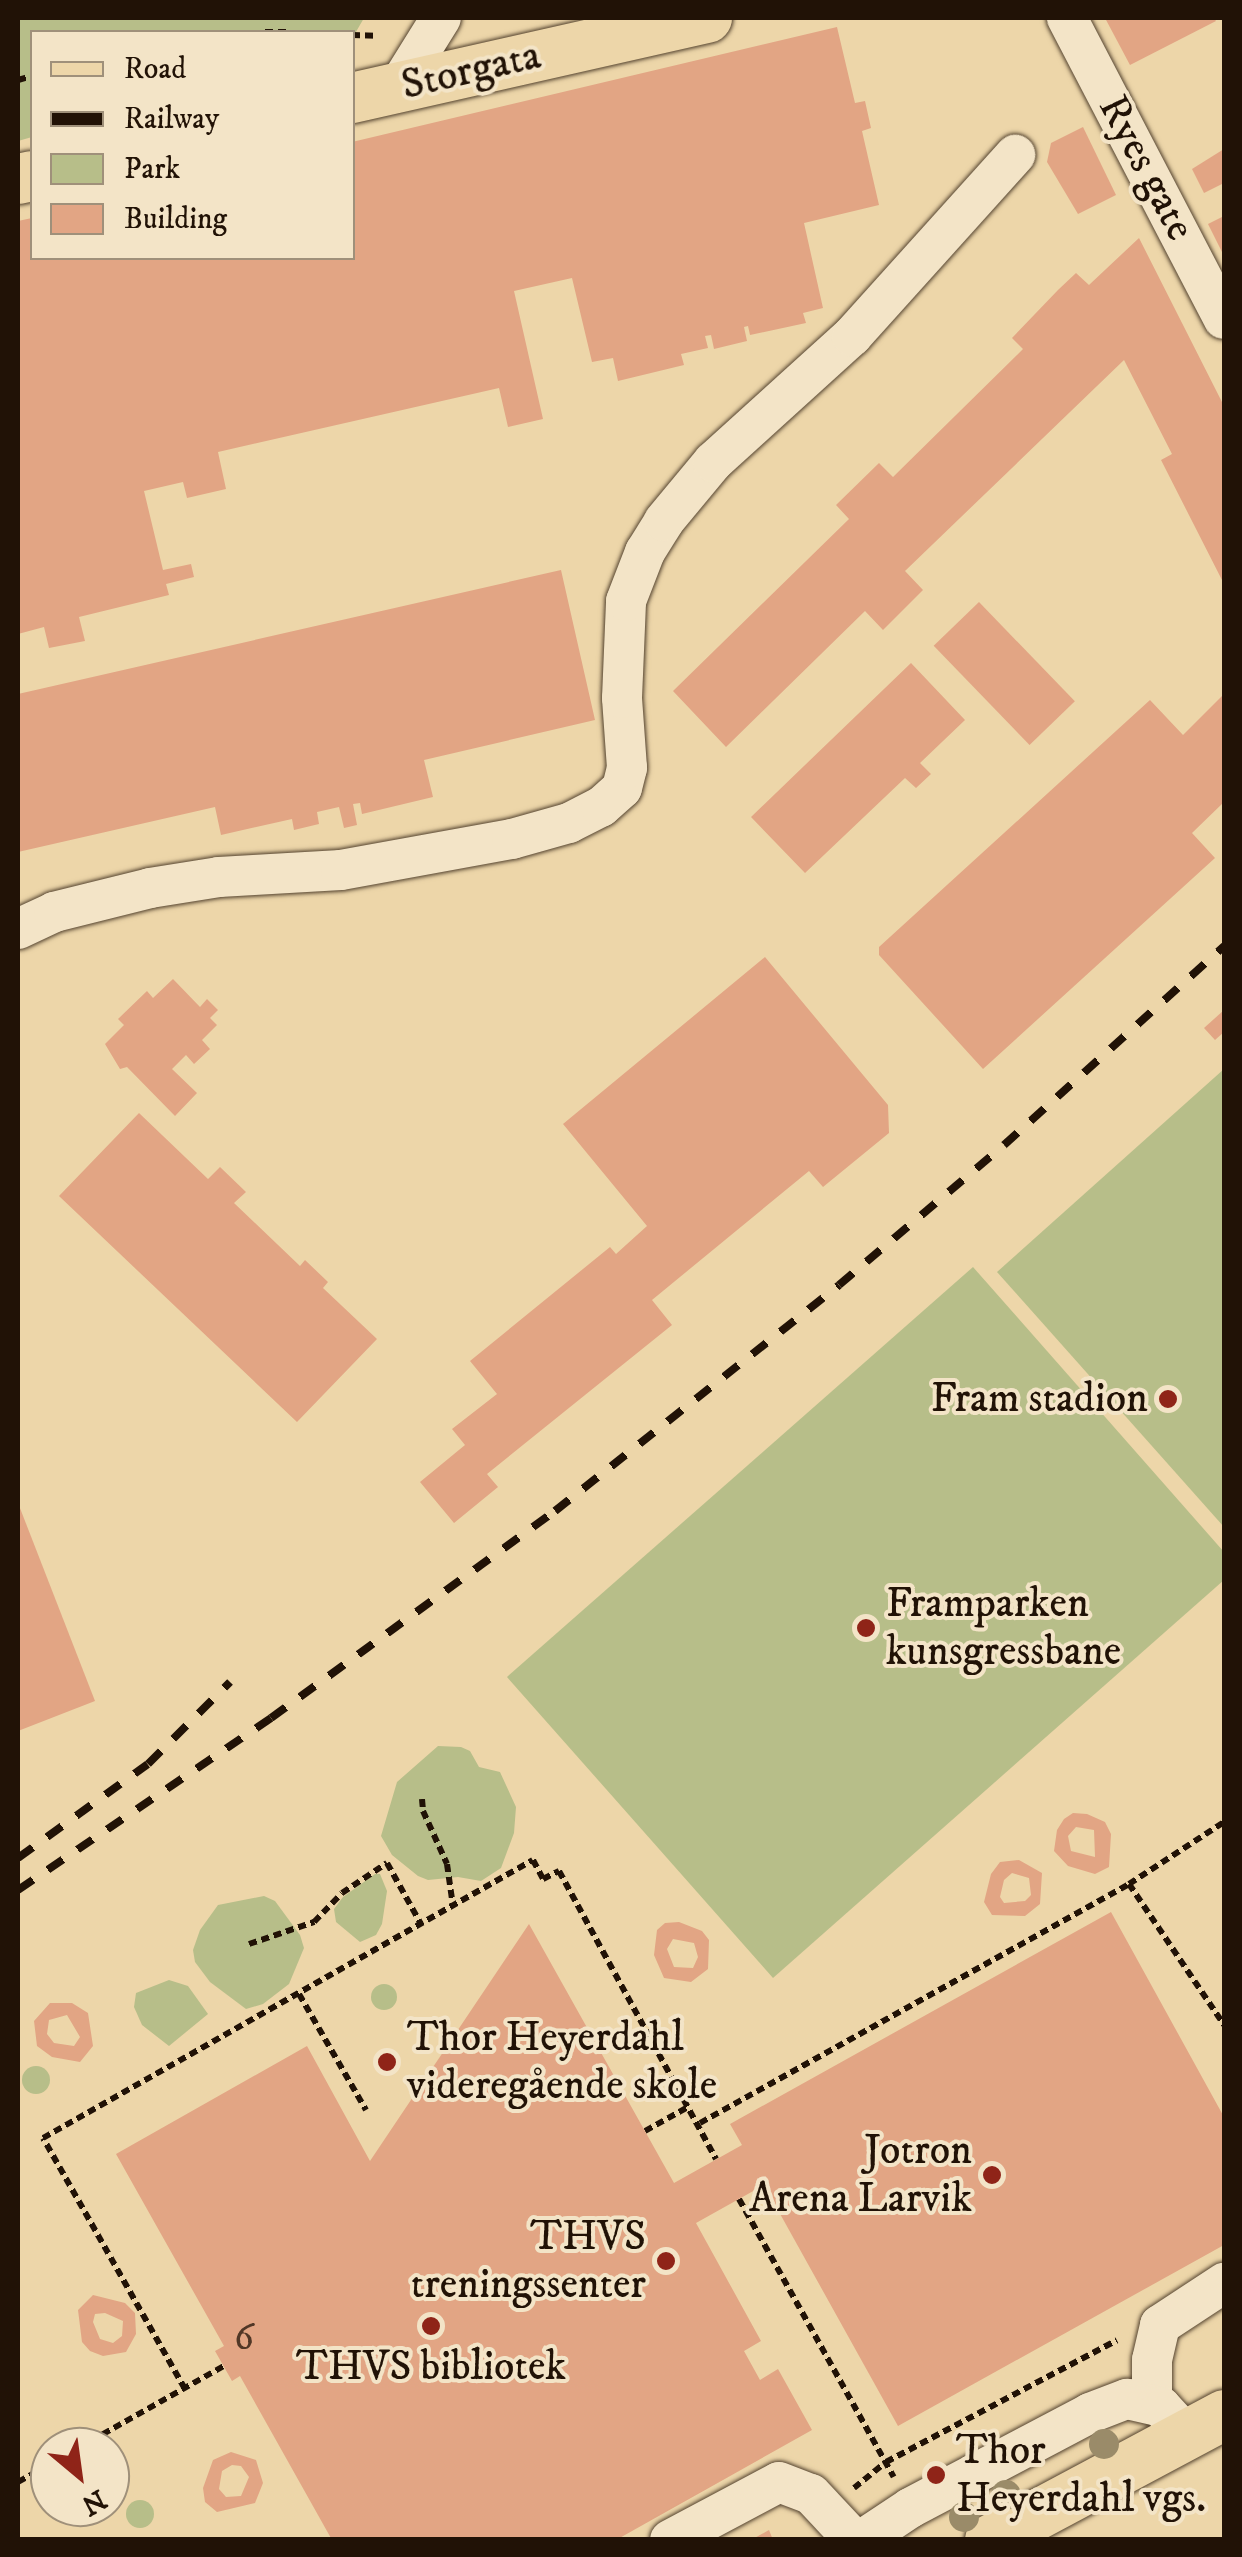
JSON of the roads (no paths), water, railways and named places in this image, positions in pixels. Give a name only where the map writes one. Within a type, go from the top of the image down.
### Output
[{"type":"main road","name":"Storgata","points":[[375,93],[707,18]]},
{"type":"main road","points":[[990,2540],[1188,2417]]},
{"type":"street","points":[[375,93],[440,18]]},
{"type":"street","name":"Ryes gate","points":[[1068,18],[1224,319]]},
{"type":"street","points":[[18,929],[54,912],[150,888],[219,877],[341,870],[477,846],[569,823],[601,807],[622,788],[627,768],[622,698],[626,601],[645,552],[664,521],[713,462],[852,336],[1016,155]]},
{"type":"street","points":[[1188,2417],[1152,2360],[1160,2324],[1224,2283]]},
{"type":"street","points":[[862,2540],[910,2508],[1102,2408],[1127,2399],[1188,2417]]},
{"type":"street","points":[[670,2540],[780,2482],[811,2494],[841,2525]]},
{"type":"railway","points":[[18,1890],[271,1718],[555,1511],[839,1285],[1004,1145],[1224,946]]},
{"type":"railway","points":[[18,1858],[148,1764],[230,1682]]},
{"type":"place","name":"Fram stadion","points":[[1168,1399]]},
{"type":"place","name":"Framparken kunsgressbane","points":[[866,1628]]},
{"type":"place","name":"Thor Heyerdahl videregående skole","points":[[387,2062]]},
{"type":"place","name":"Jotron Arena Larvik","points":[[992,2175]]},
{"type":"place","name":"THVS treningssenter","points":[[666,2261]]},
{"type":"place","name":"THVS bibliotek","points":[[431,2326]]},
{"type":"place","name":"Thor Heyerdahl vgs.","points":[[936,2475]]}]
